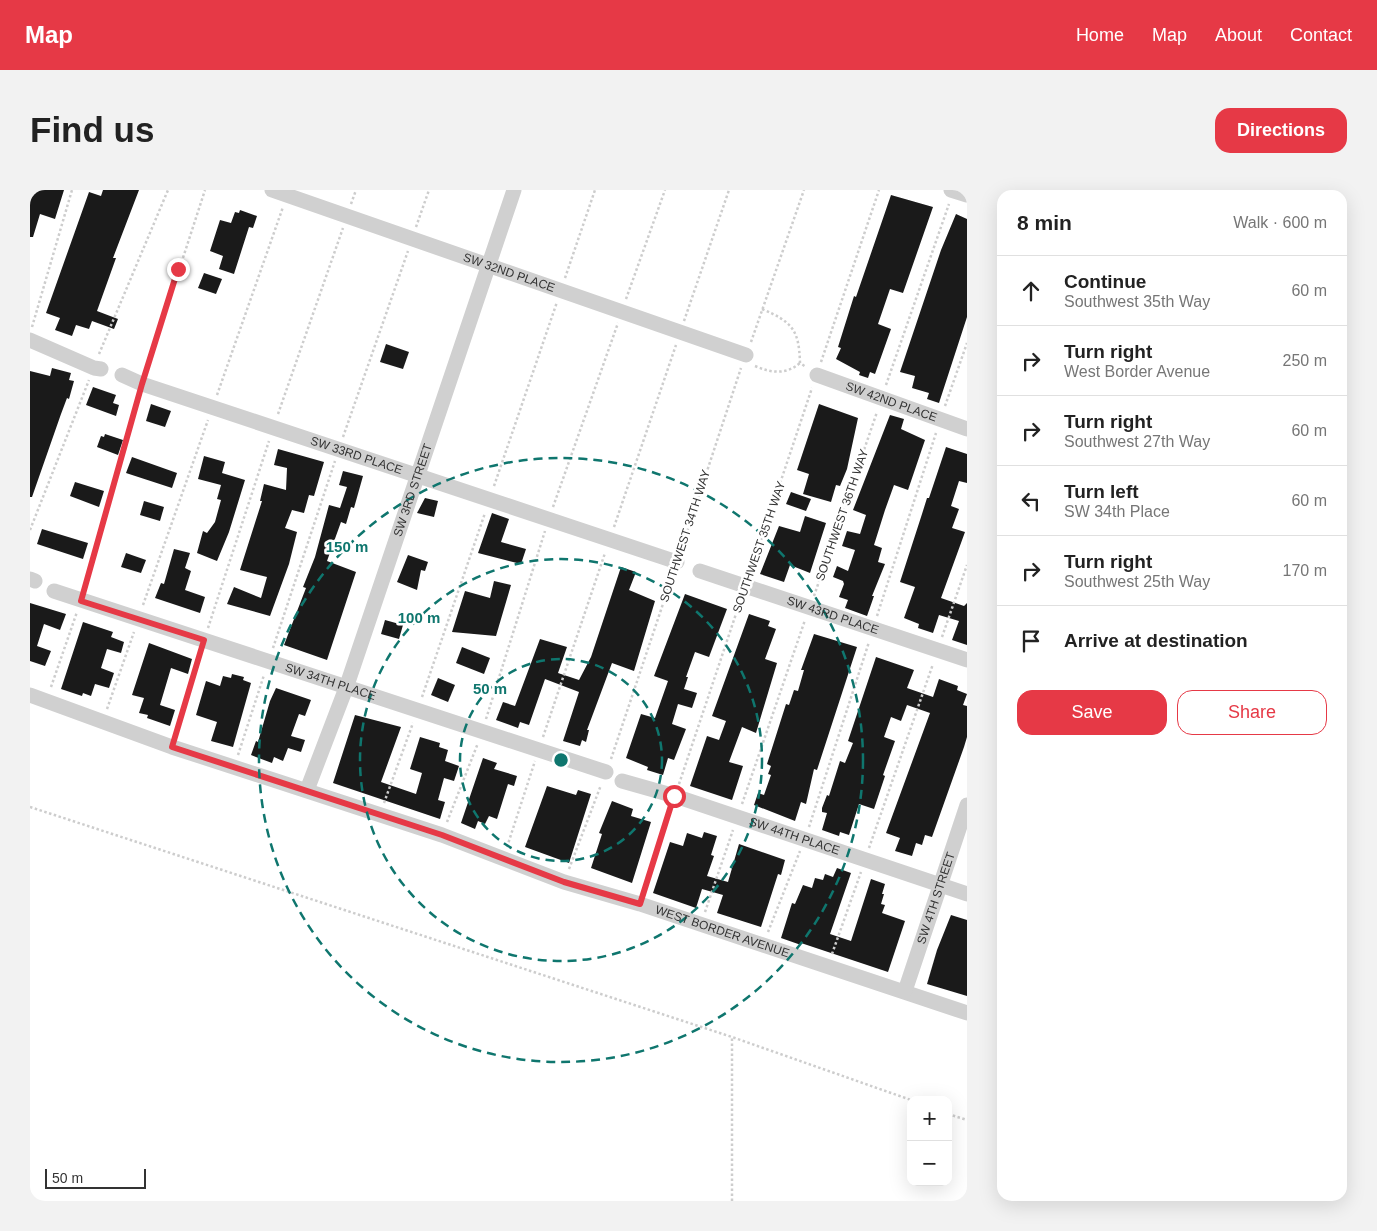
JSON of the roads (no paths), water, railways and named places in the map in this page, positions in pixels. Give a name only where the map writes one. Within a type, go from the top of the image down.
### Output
[{"type":"street","name":"SW 32ND PLACE","points":[[272,190],[746,355]]},
{"type":"street","name":"SW 3RD STREET","points":[[307,790],[346,688],[487,265],[514,190]]},
{"type":"street","points":[[30,340],[94,368],[101,369]]},
{"type":"street","name":"SW 33RD PLACE","points":[[122,375],[142,384],[213,408],[677,562]]},
{"type":"street","name":"SW 42ND PLACE","points":[[816,375],[967,429]]},
{"type":"street","name":"SW 43RD PLACE","points":[[700,570],[967,660]]},
{"type":"street","name":"SW 34TH PLACE","points":[[54,591],[268,663],[606,772]]},
{"type":"street","name":"WEST BORDER AVENUE","points":[[30,695],[103,720],[172,747],[307,790],[504,858],[564,882],[640,904],[700,926],[905,991],[967,1013]]},
{"type":"street","name":"SW 44TH PLACE","points":[[622,781],[674,796],[967,894]]},
{"type":"street","name":"SW 4TH STREET","points":[[905,991],[967,805]]}]
